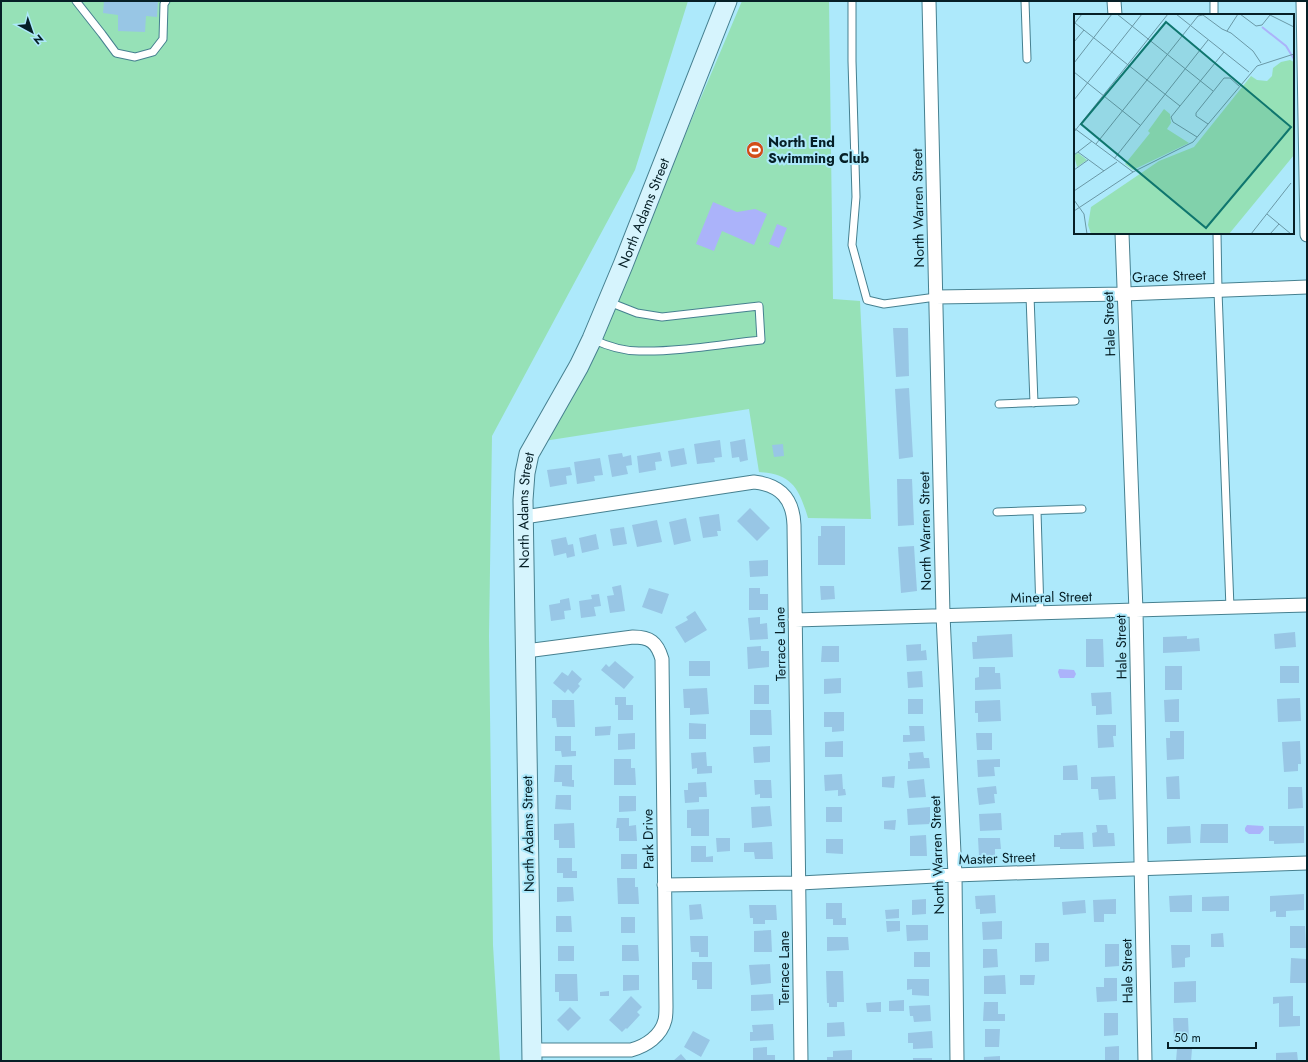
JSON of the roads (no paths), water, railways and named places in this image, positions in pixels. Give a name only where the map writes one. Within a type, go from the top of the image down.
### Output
[{"type":"street","name":"North Adams Street","points":[[532,1056],[524,517],[525,473],[529,454],[579,366],[608,302],[727,1]]},
{"type":"street","name":"North Warren Street","points":[[929,1],[943,615],[955,875],[957,1061]]},
{"type":"street","points":[[1114,1],[1115,14]]},
{"type":"street","points":[[1303,1],[1307,235]]},
{"type":"street","name":"Hale Street","points":[[1122,234],[1136,611],[1145,1061]]},
{"type":"street","name":"Grace Street","points":[[936,297],[1124,294],[1307,287]]},
{"type":"street","name":"Terrace Lane","points":[[524,517],[754,482],[765,483],[774,487],[784,495],[790,504],[794,513],[800,883],[801,1061]]},
{"type":"street","name":"Mineral Street","points":[[795,620],[1307,606]]},
{"type":"street","name":"Park Drive","points":[[526,651],[641,637],[649,639],[655,644],[660,651],[662,659],[665,1020],[661,1029],[651,1041],[631,1050],[532,1056]]},
{"type":"street","name":"Master Street","points":[[664,885],[800,883],[955,875],[1307,863]]},
{"type":"lane","points":[[76,1],[116,53],[135,57],[153,52],[163,39],[164,4],[166,1]]},
{"type":"lane","points":[[852,1],[852,61],[856,197],[852,245],[862,284],[867,300],[884,304],[936,297]]},
{"type":"lane","points":[[1025,1],[1027,59]]},
{"type":"lane","points":[[1214,1],[1214,14]]},
{"type":"lane","points":[[1217,234],[1230,608]]},
{"type":"lane","points":[[1030,296],[1034,403]]},
{"type":"lane","points":[[592,339],[603,344],[639,351],[687,348],[761,340],[759,306],[662,317],[636,313],[608,302]]},
{"type":"lane","points":[[999,404],[1076,400]]},
{"type":"lane","points":[[997,512],[1082,509]]},
{"type":"lane","points":[[1037,511],[1040,613]]},
{"type":"water","points":[[713,202],[737,212],[755,209],[767,214],[754,245],[722,231],[714,251],[696,244]]},
{"type":"water","points":[[777,224],[787,228],[779,248],[769,244]]},
{"type":"water","points":[[1059,669],[1074,670],[1076,674],[1074,678],[1060,678],[1058,672]]},
{"type":"water","points":[[1247,825],[1263,826],[1264,829],[1260,834],[1249,834],[1245,831]]},
{"type":"place","name":"North End Swimming Club","points":[[755,150]]}]
